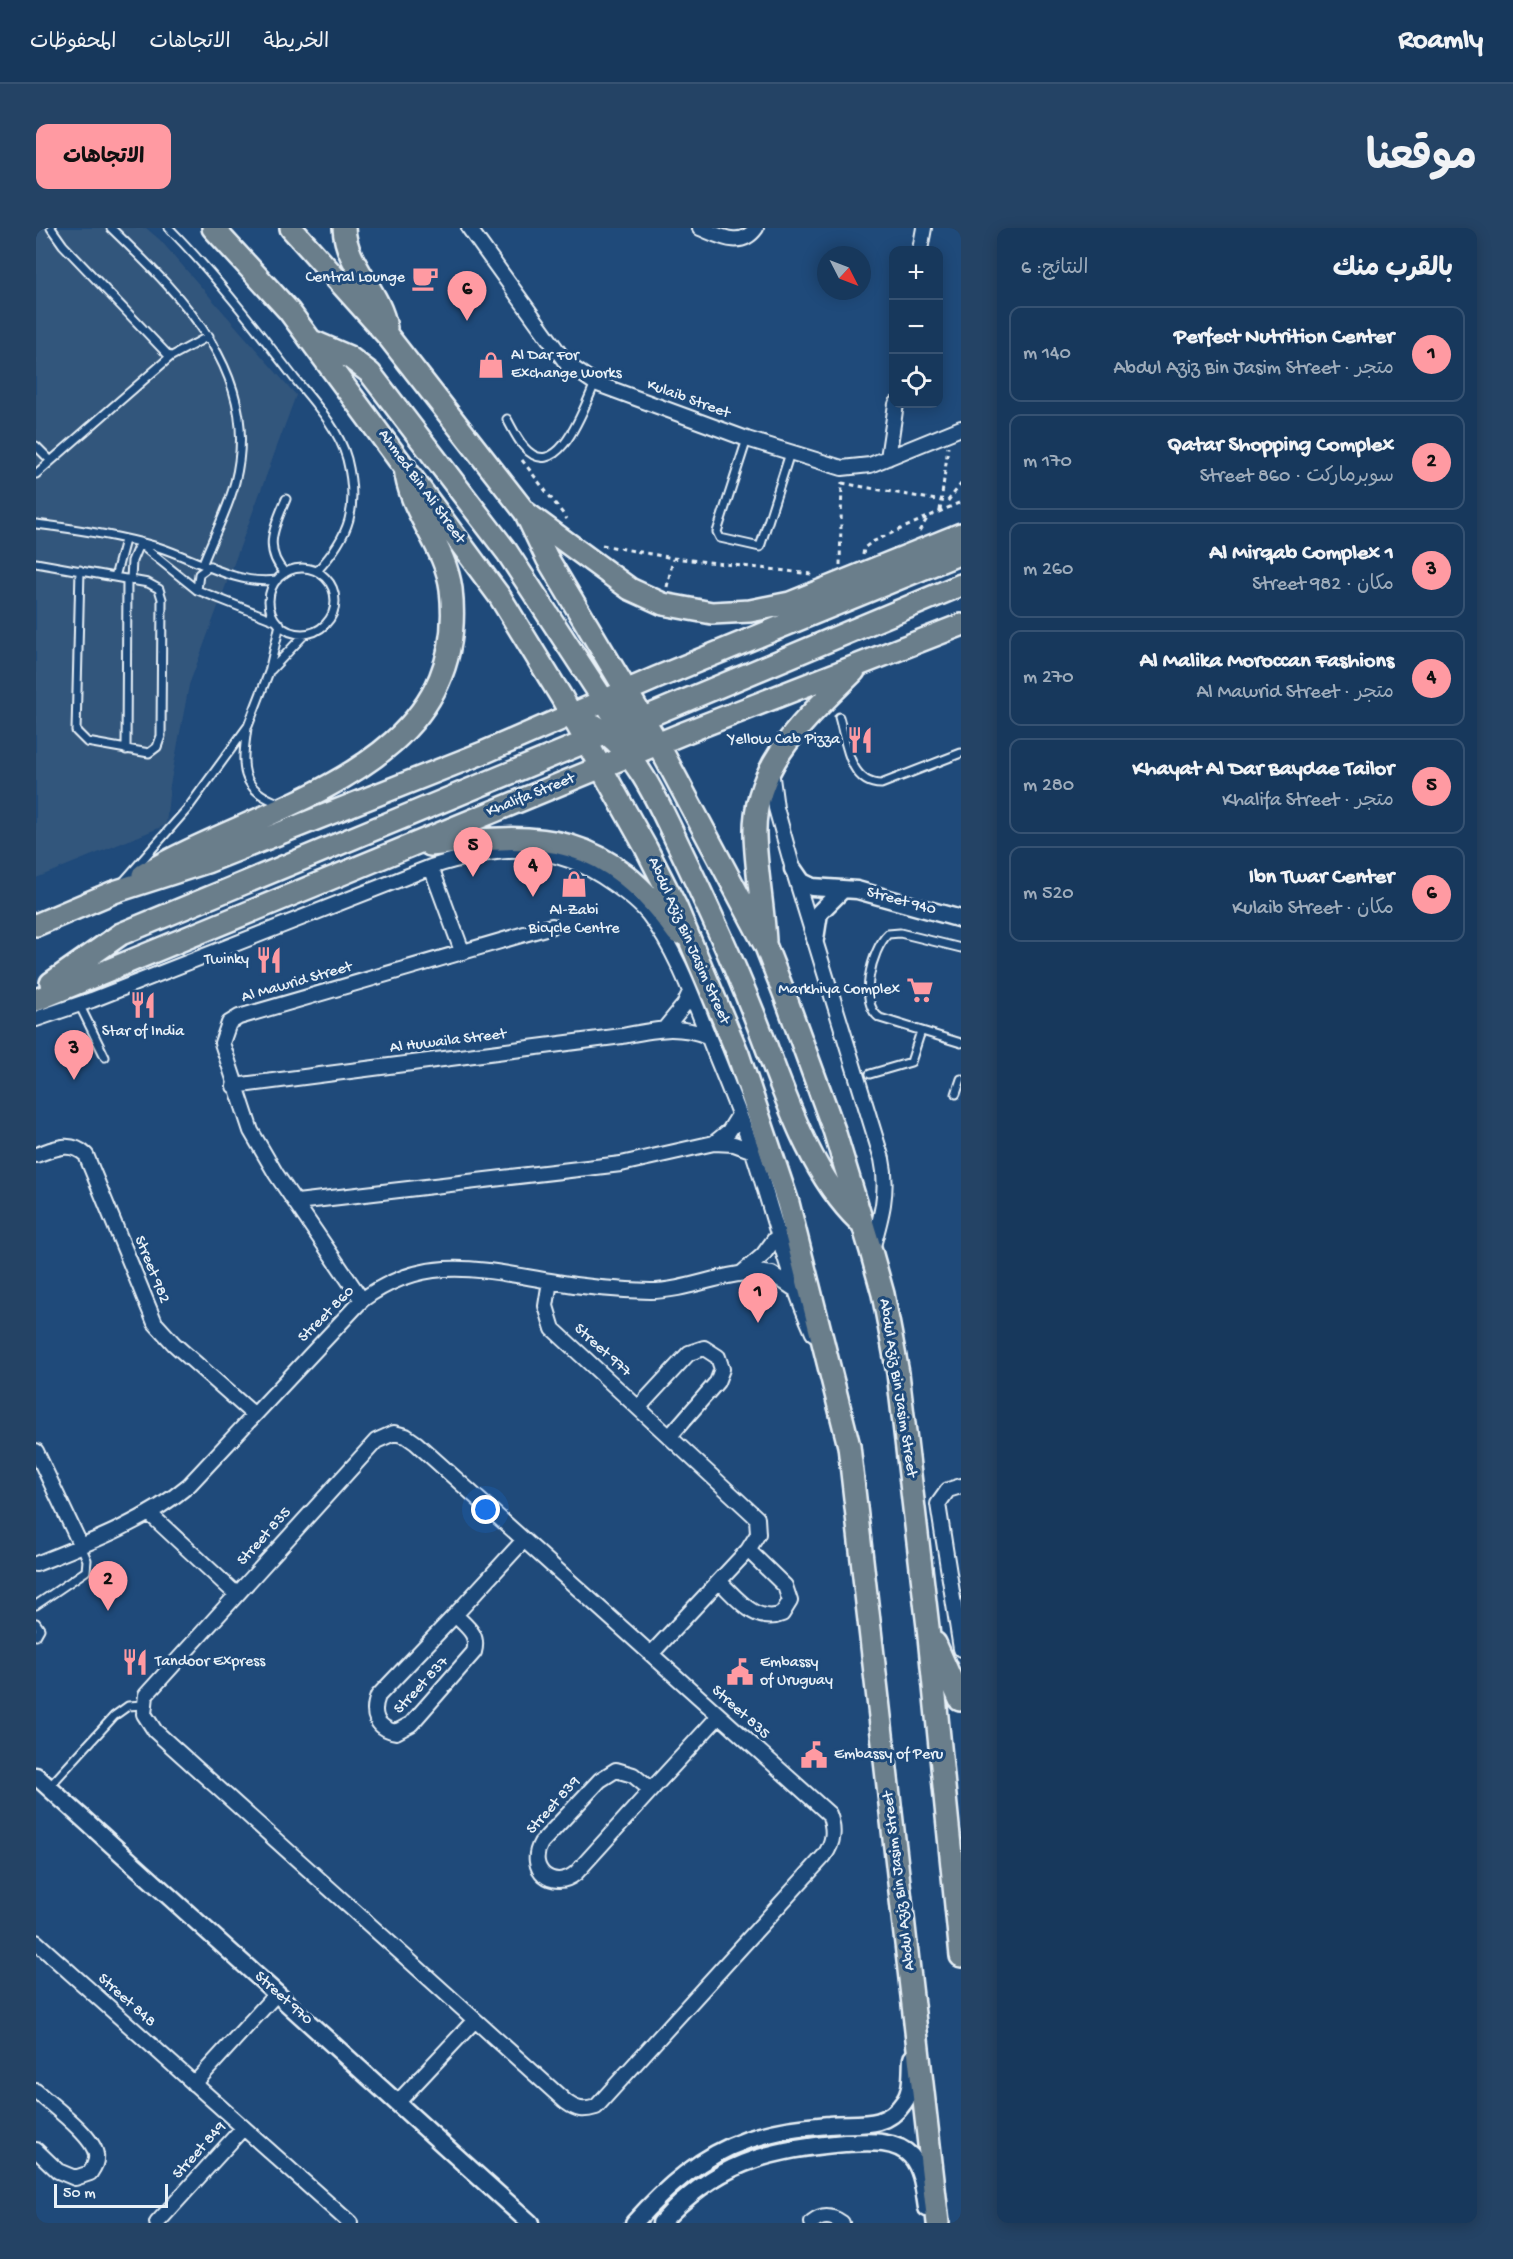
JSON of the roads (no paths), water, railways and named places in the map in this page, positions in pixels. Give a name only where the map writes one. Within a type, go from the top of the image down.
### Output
[{"type":"main road","name":"Ahmed Bin Ali Street","points":[[213,228],[289,311],[405,464],[500,597],[601,767]]},
{"type":"main road","points":[[291,228],[387,335],[525,512],[547,558],[658,744]]},
{"type":"main road","points":[[344,228],[350,253],[379,305],[387,335]]},
{"type":"main road","points":[[313,342],[349,357],[370,373],[507,552],[604,702],[615,730],[663,812],[723,939],[813,1160],[841,1203],[862,1224]]},
{"type":"main road","points":[[114,892],[175,856],[349,775],[387,750],[410,727],[429,701],[446,663],[452,624],[449,580],[433,537],[410,498],[405,464]]},
{"type":"main road","points":[[525,512],[570,542],[617,581],[663,604],[712,614],[770,608],[811,595],[961,534]]},
{"type":"main road","points":[[36,925],[114,892],[207,862],[572,716],[961,553]]},
{"type":"main road","points":[[36,993],[121,934],[961,585]]},
{"type":"main road","name":"Khalifa Street","points":[[36,1000],[601,767],[961,625]]},
{"type":"main road","points":[[766,947],[755,835],[756,807],[770,765],[788,739],[859,666]]},
{"type":"main road","points":[[601,767],[627,704],[628,691]]},
{"type":"main road","points":[[572,716],[658,744]]},
{"type":"main road","name":"Abdul Aziz Bin Jasim Street","points":[[658,744],[766,947],[834,1130],[883,1294],[898,1373],[928,1627],[961,1956]]},
{"type":"main road","name":"Abdul Aziz Bin Jasim Street","points":[[601,767],[676,907],[699,987],[738,1054],[788,1203],[849,1446],[938,2223]]},
{"type":"main road","points":[[400,849],[494,837],[546,840],[580,848],[625,873],[656,903],[683,941],[699,987]]},
{"type":"main road","points":[[928,1627],[961,1700]]},
{"type":"street","name":"Kulaib Street","points":[[469,228],[567,364],[595,383],[747,439],[842,468],[870,465],[955,430]]},
{"type":"street","points":[[700,228],[725,238],[738,240],[746,239],[756,228]]},
{"type":"street","points":[[921,246],[924,228]]},
{"type":"street","points":[[888,458],[895,408]]},
{"type":"street","points":[[770,765],[776,808],[793,869],[886,1178],[882,1215],[871,1251]]},
{"type":"street","name":"Abdul Aziz Bin Jasim Street","points":[[431,867],[471,854],[508,849],[537,851],[596,871],[627,893],[648,914],[699,987],[708,1036],[753,1151],[795,1290],[814,1336],[829,1363]]},
{"type":"street","points":[[36,1019],[431,867],[462,951]]},
{"type":"street","name":"Street 940","points":[[793,869],[802,882],[812,887],[841,891],[857,890],[961,919]]},
{"type":"street","points":[[815,939],[819,913],[841,891]]},
{"type":"street","name":"Al Mawrid Street","points":[[362,1300],[260,1149],[234,1086],[222,1043],[229,1023],[239,1017],[552,926]]},
{"type":"street","points":[[666,1027],[699,987]]},
{"type":"street","name":"Al Huwaila Street","points":[[234,1086],[610,1037],[666,1027],[694,1031],[708,1036]]},
{"type":"street","points":[[714,1143],[729,1131],[739,1115]]},
{"type":"street","points":[[297,1202],[621,1164],[714,1143],[734,1143],[753,1151]]},
{"type":"street","name":"Street 982","points":[[36,1155],[64,1146],[80,1149],[86,1155],[155,1323],[174,1344],[253,1414]]},
{"type":"street","points":[[743,1272],[763,1255],[778,1233]]},
{"type":"street","name":"Street 860","points":[[36,1564],[150,1514],[189,1485],[362,1300],[398,1279],[422,1271],[447,1268],[484,1269],[550,1281],[653,1291],[743,1272],[772,1274],[795,1290]]},
{"type":"street","name":"Street 977","points":[[550,1281],[546,1306],[554,1329],[757,1518],[758,1534],[747,1550],[651,1654]]},
{"type":"street","points":[[639,1407],[689,1353],[704,1348],[718,1357],[722,1369],[717,1382],[670,1436]]},
{"type":"street","name":"Street 835","points":[[394,1433],[406,1436],[416,1443],[524,1540],[718,1717],[829,1814],[833,1835],[824,1856],[596,2107],[585,2110],[575,2108],[474,2020],[155,1731],[148,1722],[143,1705],[155,1685],[376,1441],[394,1433]]},
{"type":"street","points":[[36,1451],[81,1546]]},
{"type":"street","points":[[958,1486],[940,1497],[938,1504],[961,1649]]},
{"type":"street","points":[[150,1514],[236,1594]]},
{"type":"street","name":"Street 837","points":[[455,1615],[473,1632],[476,1638],[474,1652],[411,1724],[396,1732],[388,1731],[377,1721],[374,1712],[378,1696],[524,1540]]},
{"type":"street","points":[[719,1581],[758,1616],[767,1618],[782,1614],[790,1601],[785,1586],[747,1550]]},
{"type":"street","points":[[961,1683],[961,1705]]},
{"type":"street","name":"Street 839","points":[[651,1790],[625,1771],[616,1770],[608,1773],[541,1843],[536,1857],[541,1872],[557,1881],[568,1880],[651,1790],[718,1717]]},
{"type":"street","name":"Street 970","points":[[42,1781],[530,2223]]},
{"type":"street","name":"Street 848","points":[[36,1942],[350,2223]]},
{"type":"street","points":[[194,2084],[277,1993]]},
{"type":"street","points":[[398,2102],[474,2020]]},
{"type":"street","points":[[634,2223],[680,2176],[713,2155],[766,2134],[831,2124],[863,2126],[889,2116],[904,2102],[910,2087],[917,2030]]},
{"type":"street","points":[[36,2091],[88,2138],[95,2148],[97,2158],[90,2172],[75,2178],[58,2171],[36,2150]]},
{"type":"street","points":[[831,2124],[834,2144]]},
{"type":"street","name":"Street 849","points":[[157,2223],[243,2128]]},
{"type":"street","points":[[661,2223],[691,2193],[744,2162],[772,2152],[834,2144],[879,2142],[905,2151],[920,2172],[930,2223]]},
{"type":"street","points":[[812,2223],[828,2216],[842,2223]]},
{"type":"lane","points":[[51,228],[63,245],[170,357]]},
{"type":"lane","points":[[111,228],[160,276],[209,336],[230,379],[237,406],[240,444],[235,482],[207,565],[199,574],[197,590]]},
{"type":"lane","points":[[169,228],[255,326],[322,413],[346,457],[351,488],[348,526],[343,541],[317,572]]},
{"type":"lane","points":[[36,474],[170,357],[209,336]]},
{"type":"lane","points":[[507,419],[525,449],[533,454],[551,455],[566,445],[595,383]]},
{"type":"lane","points":[[747,439],[717,532],[720,538],[760,547],[789,453]]},
{"type":"lane","points":[[36,446],[51,461]]},
{"type":"lane","points":[[285,573],[276,561],[272,546],[273,531],[286,499]]},
{"type":"lane","points":[[36,524],[156,547],[251,580],[277,580]]},
{"type":"lane","points":[[116,577],[125,540]]},
{"type":"lane","points":[[139,544],[197,590],[279,623],[291,632],[305,634]]},
{"type":"lane","points":[[126,750],[129,579],[132,561],[139,544]]},
{"type":"lane","points":[[36,563],[80,570],[152,584],[161,594],[162,736],[157,747],[150,753],[87,742],[80,738],[76,731],[80,570]]},
{"type":"lane","points":[[269,672],[305,634],[324,625],[334,607],[332,586],[317,572],[307,568],[285,573],[277,580],[270,598],[270,608],[279,623],[269,672],[248,726],[242,764],[247,781],[265,799],[286,806]]},
{"type":"lane","points":[[839,717],[857,774],[872,784],[881,784],[961,753]]},
{"type":"lane","points":[[114,892],[188,808],[248,726]]},
{"type":"lane","points":[[961,948],[894,932],[888,934],[879,943],[868,985],[871,1011],[880,1018],[961,1043]]},
{"type":"lane","points":[[79,1004],[105,1057]]},
{"type":"lane","points":[[870,1074],[913,1061],[921,1031]]},
{"type":"lane","points":[[956,1094],[961,1079]]},
{"type":"lane","points":[[36,1605],[86,1571],[87,1560],[81,1546]]},
{"type":"lane","points":[[36,1623],[40,1629],[36,1636]]},
{"type":"lane","points":[[42,1781],[114,1716],[128,1706],[143,1705]]},
{"type":"place","name":"Central Lounge","points":[[425,278]]},
{"type":"place","name":"Ibn Twar Center","points":[[467,321]]},
{"type":"place","name":"Al Dar For Exchange Works","points":[[491,365]]},
{"type":"place","name":"Yellow Cab Pizza","points":[[860,740]]},
{"type":"place","name":"Khayat Al Dar Baydae Tailor","points":[[473,877]]},
{"type":"place","name":"Al-Zabi Bicycle Centre","points":[[574,884]]},
{"type":"place","name":"Al Malika Moroccan Fashions","points":[[533,897]]},
{"type":"place","name":"Twinky","points":[[269,960]]},
{"type":"place","name":"Markhiya Complex","points":[[920,990]]},
{"type":"place","name":"Star of India","points":[[143,1005]]},
{"type":"place","name":"Al Mirqab Complex 1","points":[[74,1080]]},
{"type":"place","name":"Perfect Nutrition Center","points":[[758,1323]]},
{"type":"place","name":"Qatar Shopping Complex","points":[[108,1611]]},
{"type":"place","name":"Tandoor Express","points":[[135,1662]]},
{"type":"place","name":"Embassy of Uruguay","points":[[740,1672]]},
{"type":"place","name":"Embassy of Peru","points":[[814,1755]]}]
